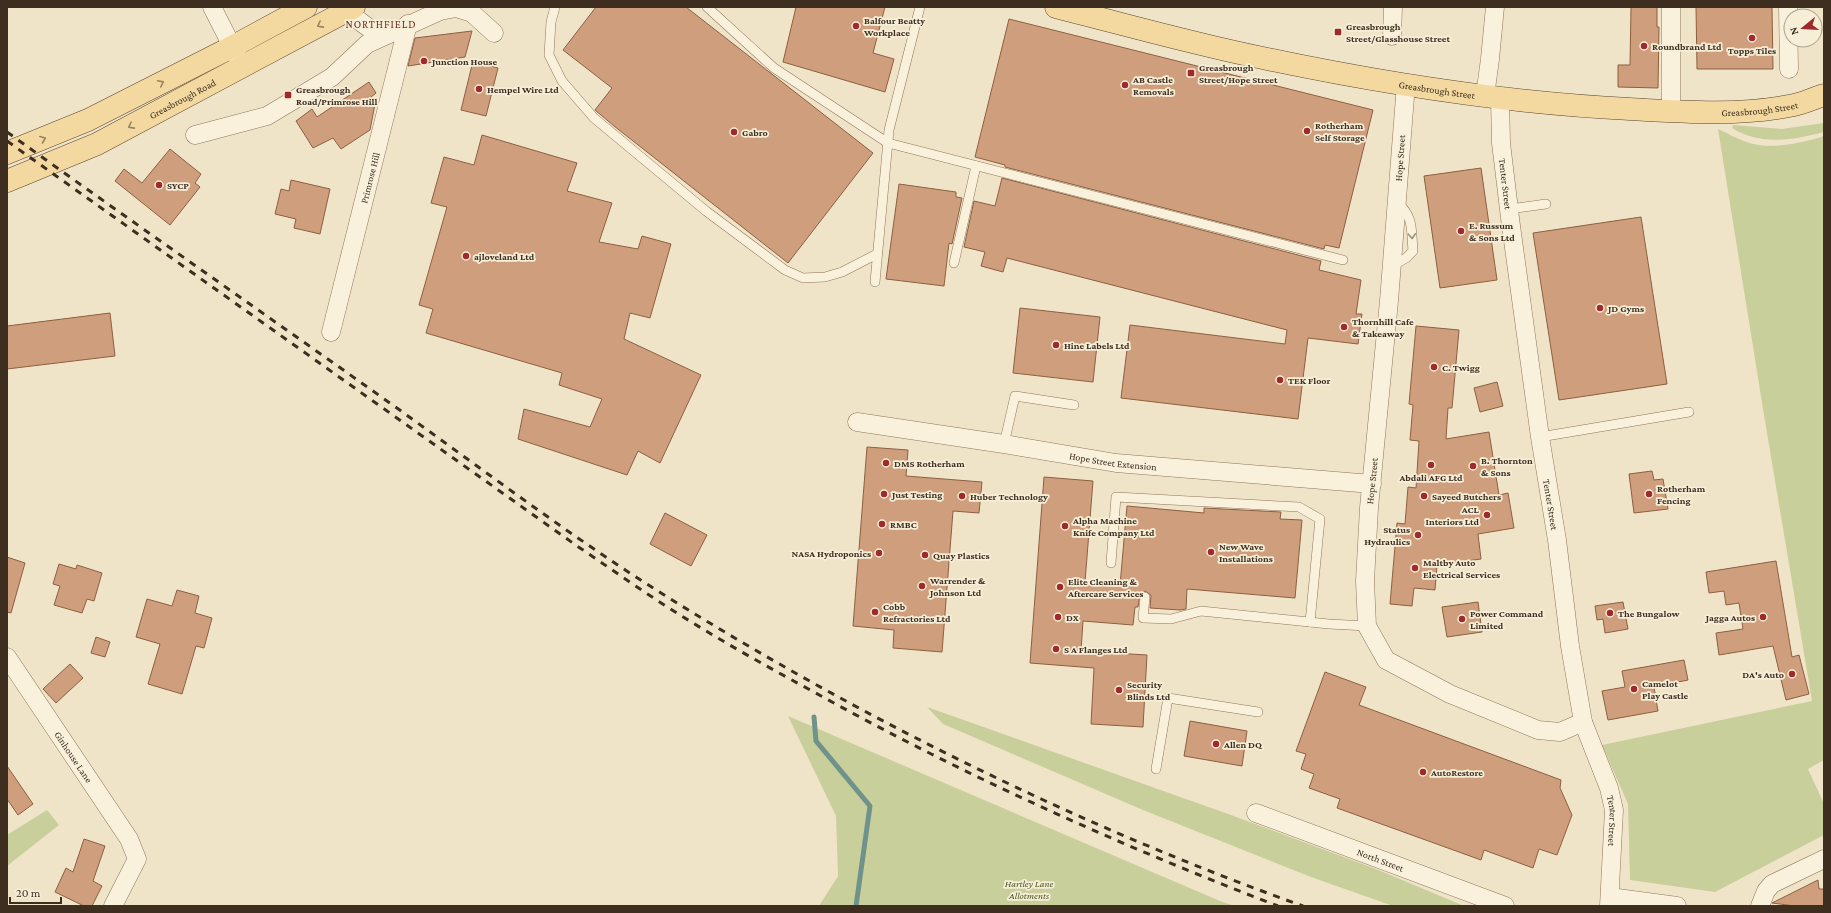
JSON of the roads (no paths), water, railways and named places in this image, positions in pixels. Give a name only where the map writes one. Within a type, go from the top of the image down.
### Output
[{"type":"main road","points":[[7,153],[88,120],[232,47],[306,7]]},
{"type":"main road","name":"Greasbrough Street","points":[[1056,7],[1256,57],[1406,84],[1492,97],[1578,107],[1671,112],[1758,111],[1796,105],[1824,95]]},
{"type":"main road","name":"Greasbrough Road","points":[[7,181],[97,144],[350,9]]},
{"type":"street","points":[[212,7],[242,66]]},
{"type":"street","points":[[1392,36],[1393,7]]},
{"type":"street","name":"Tenter Street","points":[[1495,7],[1490,58],[1492,97],[1501,143],[1540,437],[1557,540],[1570,646],[1583,722],[1609,788],[1614,810],[1609,902]]},
{"type":"street","points":[[1671,7],[1671,112]]},
{"type":"street","points":[[1788,7],[1789,69]]},
{"type":"street","points":[[195,135],[267,116],[332,77],[367,44],[440,9],[456,8],[472,13],[494,33]]},
{"type":"street","points":[[350,9],[381,37]]},
{"type":"street","name":"Primrose Hill","points":[[330,332],[408,24]]},
{"type":"street","name":"Hope Street","points":[[1406,84],[1365,581],[1367,626],[1386,660],[1450,694],[1538,730],[1560,732],[1583,722]]},
{"type":"street","name":"Hope Street Extension","points":[[857,422],[1004,444],[1116,463],[1372,484]]},
{"type":"street","name":"Ginhouse Lane","points":[[7,657],[129,838],[137,859],[113,906]]},
{"type":"street","name":"North Street","points":[[1256,813],[1505,906]]},
{"type":"street","points":[[1760,906],[1766,890],[1772,884],[1824,859]]},
{"type":"street","points":[[1609,902],[1676,906]]},
{"type":"lane","points":[[555,7],[550,22],[548,55],[562,81],[594,118],[706,211],[785,270],[803,278],[825,277],[842,272],[877,254]]},
{"type":"lane","points":[[707,7],[774,68],[888,143],[1343,260]]},
{"type":"lane","points":[[874,282],[889,130],[920,7]]},
{"type":"lane","points":[[954,263],[976,166]]},
{"type":"lane","points":[[1509,209],[1546,204]]},
{"type":"lane","points":[[1004,444],[1015,396],[1074,405]]},
{"type":"lane","points":[[1540,437],[1689,412]]},
{"type":"lane","points":[[1111,563],[1116,497],[1299,507],[1320,519],[1310,622]]},
{"type":"lane","points":[[1145,597],[1143,618],[1171,619],[1201,611],[1367,626]]},
{"type":"lane","points":[[1156,769],[1168,698],[1258,712]]},
{"type":"waterway","points":[[814,717],[816,741],[870,806],[856,906]]},
{"type":"railway","points":[[7,132],[589,546],[661,593],[737,639],[815,684],[973,767],[1136,841],[1219,875],[1303,906]]},
{"type":"railway","points":[[7,141],[577,546],[702,629],[870,723],[984,780],[1159,858],[1278,906]]},
{"type":"place","name":"Balfour Beatty Workplace","points":[[856,26]]},
{"type":"place","name":"Greasbrough Street/Glasshouse Street","points":[[1338,32]]},
{"type":"place","name":"Topps Tiles","points":[[1752,38]]},
{"type":"place","name":"Roundbrand Ltd","points":[[1644,46]]},
{"type":"place","name":"Junction House","points":[[424,61]]},
{"type":"place","name":"Greasbrough Street/Hope Street","points":[[1191,73]]},
{"type":"place","name":"AB Castle Removals","points":[[1125,85]]},
{"type":"place","name":"Hempel Wire Ltd","points":[[479,89]]},
{"type":"place","name":"Greasbrough Road/Primrose Hill","points":[[288,95]]},
{"type":"place","name":"Rotherham Self Storage","points":[[1307,131]]},
{"type":"place","name":"Gabro","points":[[734,132]]},
{"type":"place","name":"SYCP","points":[[159,185]]},
{"type":"place","name":"E. Russum & Sons Ltd","points":[[1461,231]]},
{"type":"place","name":"ajloveland Ltd","points":[[466,256]]},
{"type":"place","name":"JD Gyms","points":[[1600,308]]},
{"type":"place","name":"Thornhill Cafe & Takeaway","points":[[1344,327]]},
{"type":"place","name":"Hine Labels Ltd","points":[[1056,345]]},
{"type":"place","name":"C. Twigg","points":[[1434,367]]},
{"type":"place","name":"TEK Floor","points":[[1280,380]]},
{"type":"place","name":"DMS Rotherham","points":[[886,463]]},
{"type":"place","name":"Abdali AFG Ltd","points":[[1431,465]]},
{"type":"place","name":"B. Thornton & Sons","points":[[1473,466]]},
{"type":"place","name":"Just Testing","points":[[884,494]]},
{"type":"place","name":"Rotherham Fencing","points":[[1649,494]]},
{"type":"place","name":"Huber Technology","points":[[962,496]]},
{"type":"place","name":"Sayeed Butchers","points":[[1424,496]]},
{"type":"place","name":"ACL Interiors Ltd","points":[[1487,515]]},
{"type":"place","name":"RMBC","points":[[882,524]]},
{"type":"place","name":"Alpha Machine Knife Company Ltd","points":[[1065,526]]},
{"type":"place","name":"Status Hydraulics","points":[[1418,535]]},
{"type":"place","name":"New Wave Installations","points":[[1211,552]]},
{"type":"place","name":"NASA Hydroponics","points":[[879,553]]},
{"type":"place","name":"Quay Plastics","points":[[925,555]]},
{"type":"place","name":"Maltby Auto Electrical Services","points":[[1415,568]]},
{"type":"place","name":"Warrender & Johnson Ltd","points":[[922,586]]},
{"type":"place","name":"Elite Cleaning & Aftercare Services","points":[[1060,587]]},
{"type":"place","name":"Cobb Refractories Ltd","points":[[875,612]]},
{"type":"place","name":"The Bungalow","points":[[1610,613]]},
{"type":"place","name":"DX","points":[[1058,617]]},
{"type":"place","name":"Jagga Autos","points":[[1763,617]]},
{"type":"place","name":"Power Command Limited","points":[[1462,619]]},
{"type":"place","name":"S A Flanges Ltd","points":[[1056,649]]},
{"type":"place","name":"DA's Auto","points":[[1792,674]]},
{"type":"place","name":"Camelot Play Castle","points":[[1634,689]]},
{"type":"place","name":"Security Blinds Ltd","points":[[1119,690]]},
{"type":"place","name":"Allen DQ","points":[[1216,744]]},
{"type":"place","name":"AutoRestore","points":[[1423,772]]},
{"type":"district","name":"NORTHFIELD","points":[[381,24]]},
{"type":"park label","name":"Hartley Lane Allotments","points":[[1029,888]]}]
